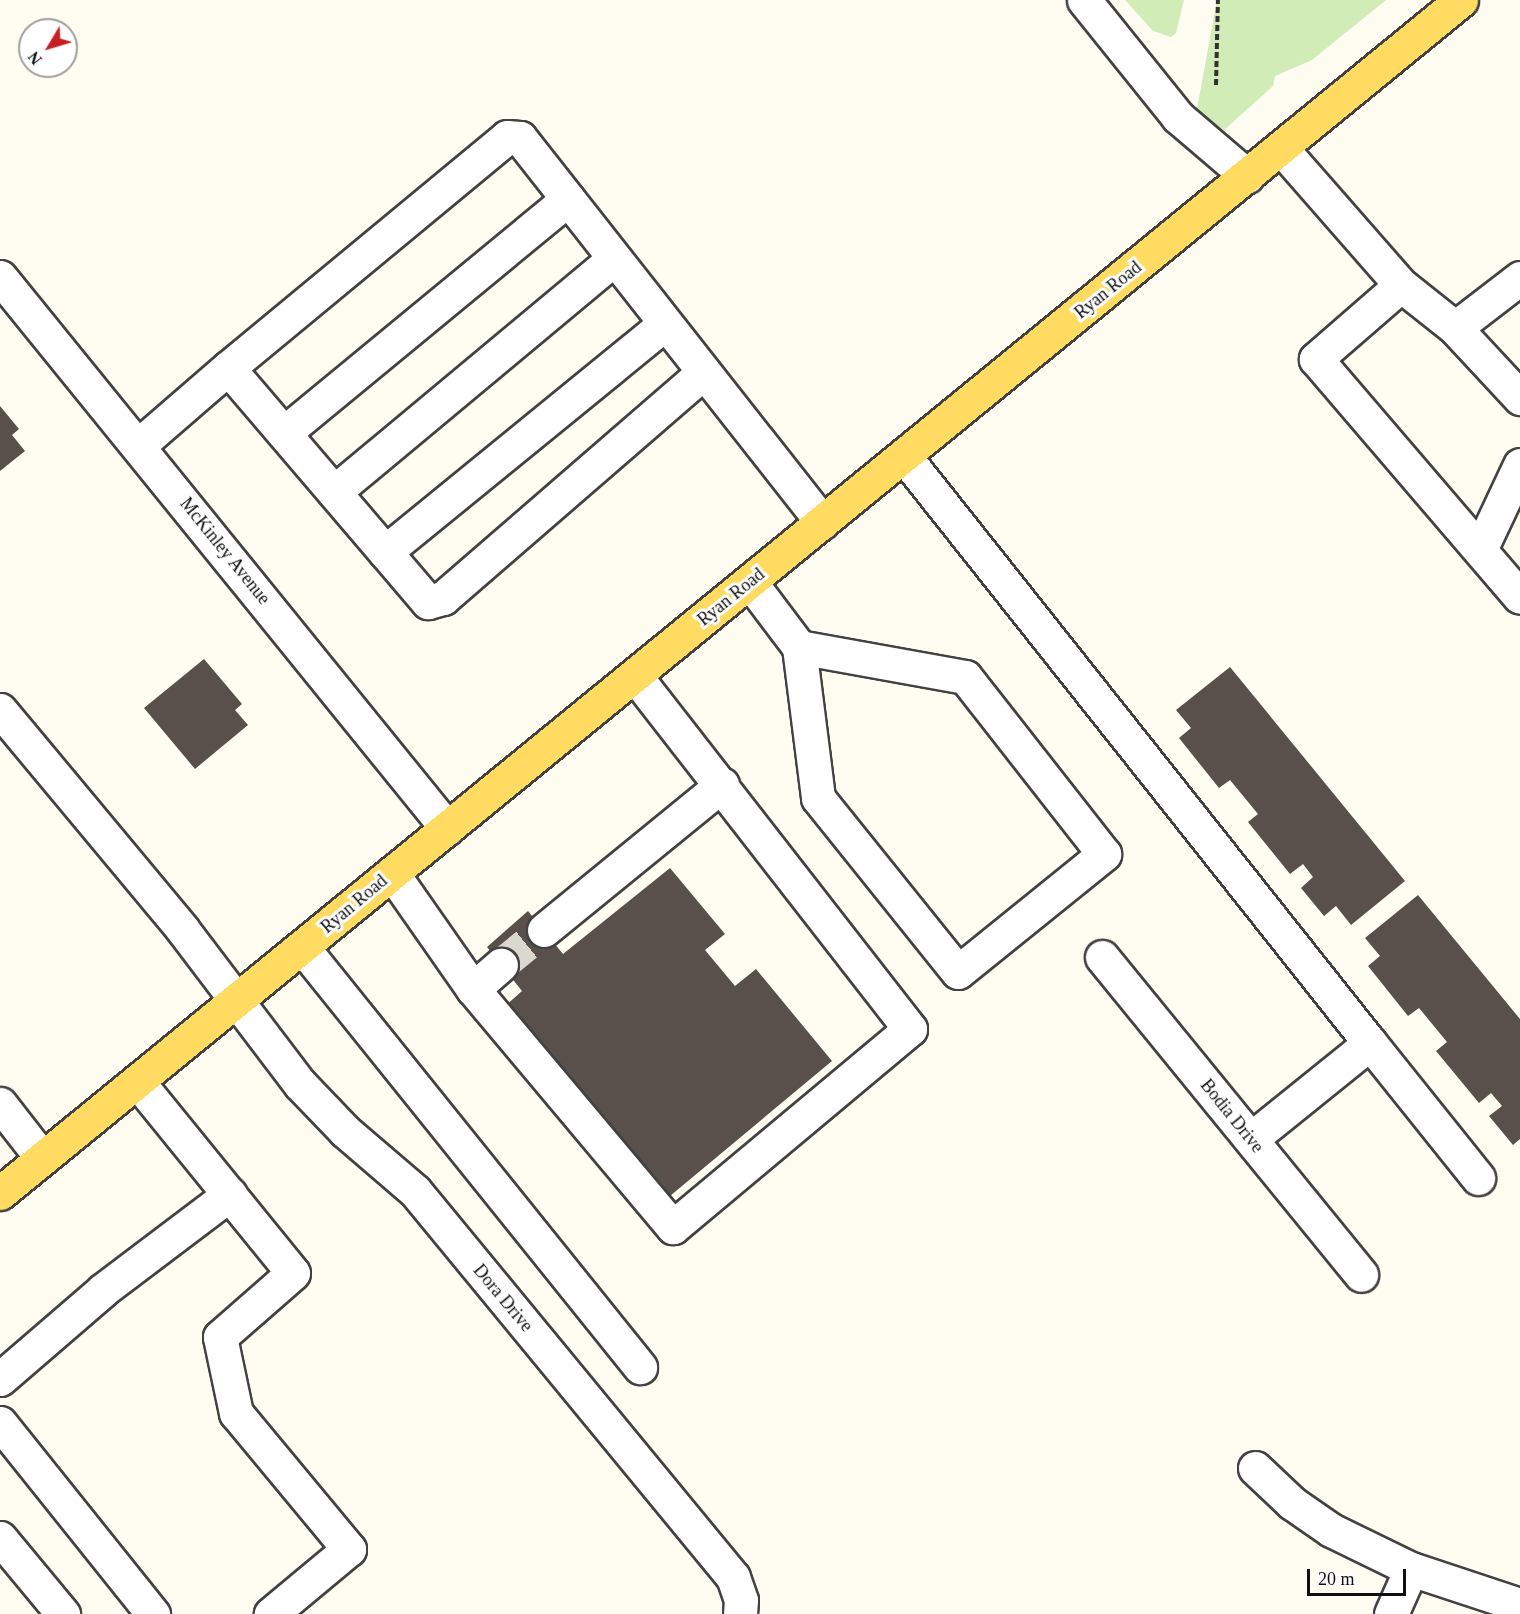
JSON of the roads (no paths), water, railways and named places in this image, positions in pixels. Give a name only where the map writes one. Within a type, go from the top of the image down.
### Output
[{"type":"main road","name":"Ryan Road","points":[[0,1193],[303,948],[1461,0]]},
{"type":"street","points":[[1084,0],[1178,117],[1247,176]]},
{"type":"street","points":[[139,445],[228,368],[507,137],[520,138],[822,522]]},
{"type":"street","points":[[1281,148],[1401,285],[1455,328],[1520,398]]},
{"type":"street","points":[[284,433],[568,199]]},
{"type":"street","points":[[333,492],[614,259]]},
{"type":"street","name":"McKinley Avenue","points":[[0,277],[139,445],[447,828]]},
{"type":"street","points":[[1455,328],[1520,278]]},
{"type":"street","points":[[1401,285],[1316,359],[1520,597]]},
{"type":"street","points":[[385,552],[665,324]]},
{"type":"street","points":[[228,368],[428,602],[443,598],[703,373]]},
{"type":"street","points":[[904,456],[1478,1178]]},
{"type":"street","points":[[1480,550],[1520,465]]},
{"type":"street","points":[[750,582],[800,647],[818,798],[958,972],[1104,854],[965,677],[800,647]]},
{"type":"street","points":[[392,873],[473,989],[673,1227],[910,1029],[635,676]]},
{"type":"street","name":"Dora Drive","points":[[0,710],[238,1000],[300,1084],[345,1131],[415,1191],[734,1577],[741,1600],[740,1614]]},
{"type":"street","points":[[544,930],[722,785]]},
{"type":"street","points":[[303,948],[640,1367]]},
{"type":"street","name":"Bodia Drive","points":[[1102,957],[1361,1275]]},
{"type":"street","points":[[473,989],[501,965]]},
{"type":"street","points":[[1251,1139],[1370,1043]]},
{"type":"street","points":[[137,1082],[293,1273],[220,1337],[236,1413],[349,1549],[271,1614]]},
{"type":"street","points":[[0,1104],[42,1158]]},
{"type":"street","points":[[0,1379],[103,1290],[230,1194]]},
{"type":"street","points":[[0,1423],[153,1614]]},
{"type":"street","points":[[1255,1468],[1292,1503],[1331,1530],[1411,1569],[1520,1605]]},
{"type":"street","points":[[0,1538],[63,1614]]},
{"type":"street","points":[[1391,1614],[1411,1569]]},
{"type":"tunnel","points":[[501,965],[544,930]]}]
